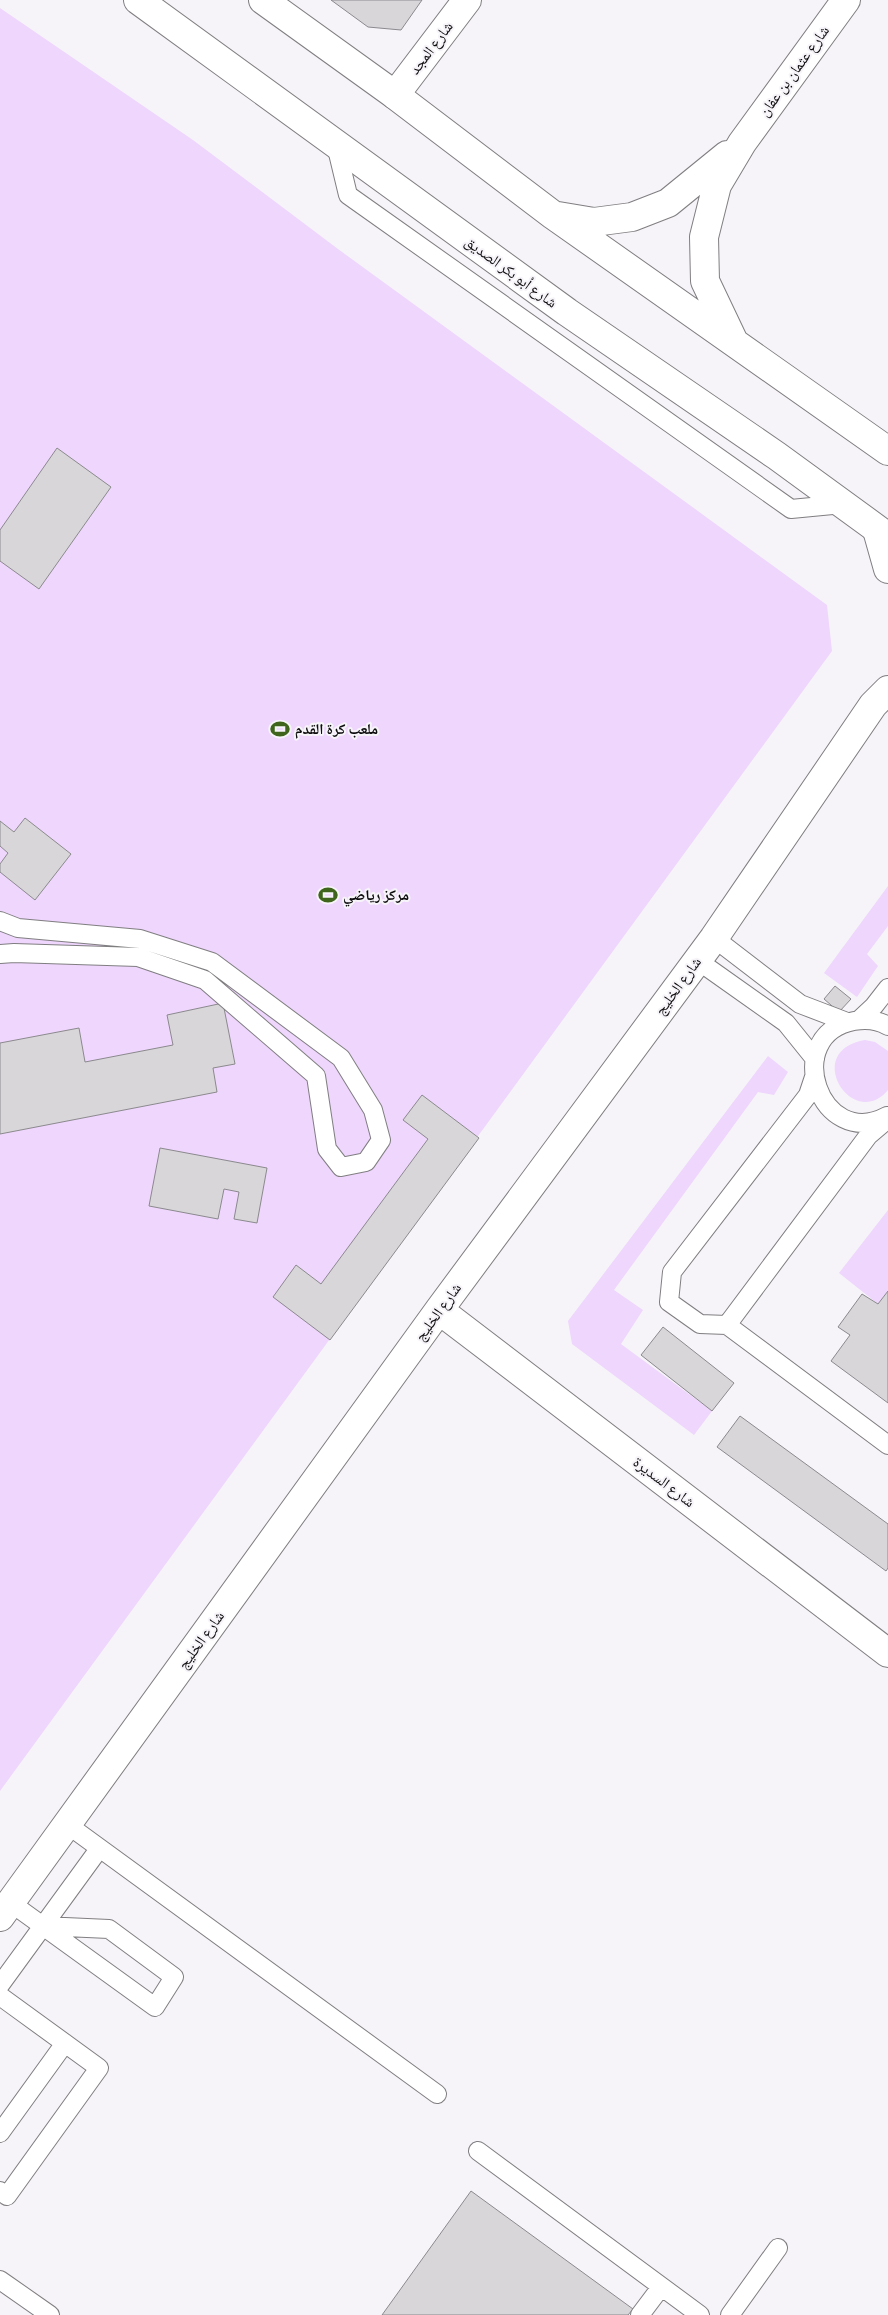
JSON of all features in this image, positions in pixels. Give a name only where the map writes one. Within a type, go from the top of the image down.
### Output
[{"type":"street","name":"شارع أبو بكر الصديق","points":[[138,0],[567,312],[777,456],[843,504],[884,527]]},
{"type":"street","points":[[263,0],[395,95],[553,215],[888,451]]},
{"type":"street","name":"شارع المجد","points":[[395,95],[467,0]]},
{"type":"street","name":"شارع عثمان بن عفان","points":[[736,345],[705,281],[704,237],[717,185],[742,143],[846,0]]},
{"type":"street","name":"شارع عثمان بن عفان","points":[[553,215],[594,222],[632,217],[668,203],[742,143]]},
{"type":"street","points":[[777,456],[797,455],[817,462],[884,527],[888,569]]},
{"type":"street","name":"شارع الخليج","points":[[5,1910],[439,1310],[714,938],[880,697],[888,668]]},
{"type":"street","name":"شارع السديرة","points":[[439,1310],[888,1652]]},
{"type":"lane","points":[[336,145],[348,195],[388,224],[791,509],[843,504]]},
{"type":"lane","points":[[0,921],[18,928],[140,939],[212,962],[341,1058],[373,1110],[381,1140],[366,1162],[341,1167],[327,1149],[316,1076],[206,980],[138,957],[14,952],[0,954]]},
{"type":"lane","points":[[714,938],[800,1004],[853,1021],[882,1022],[888,1026]]},
{"type":"lane","points":[[697,960],[786,1023],[815,1059]]},
{"type":"lane","points":[[888,988],[874,1006],[853,1021],[832,1031],[822,1043],[815,1059],[814,1077],[808,1095],[672,1272],[669,1302],[700,1324],[727,1325],[888,1445]]},
{"type":"lane","points":[[814,1077],[819,1094],[830,1109],[845,1119],[863,1122],[888,1117]]},
{"type":"lane","points":[[727,1325],[868,1136],[888,1117]]},
{"type":"lane","points":[[68,1825],[437,2094]]},
{"type":"lane","points":[[0,1986],[99,1849]]},
{"type":"lane","points":[[5,1910],[43,1926],[155,2007],[174,1977],[109,1929],[43,1926]]},
{"type":"lane","points":[[0,1996],[99,2068],[7,2196],[0,2191]]},
{"type":"lane","points":[[0,2133],[65,2043]]},
{"type":"lane","points":[[478,2151],[700,2315]]},
{"type":"lane","points":[[730,2315],[778,2248]]},
{"type":"lane","points":[[0,2280],[50,2315]]},
{"type":"lane","points":[[640,2315],[661,2287]]},
{"type":"shaded area","name":"مركز رياضي","points":[[0,8],[193,140],[338,249],[827,605],[832,651],[0,1791]]},
{"type":"shaded area","points":[[888,886],[888,926],[867,954],[878,966],[857,997],[824,973]]},
{"type":"shaded area","points":[[865,1040],[875,1042],[888,1051],[888,1090],[874,1100],[861,1101],[848,1096],[839,1085],[835,1072],[837,1058],[846,1047]]},
{"type":"shaded area","points":[[768,1056],[788,1072],[774,1095],[758,1092],[614,1290],[643,1310],[621,1344],[712,1411],[694,1435],[572,1344],[568,1321]]},
{"type":"shaded area","points":[[888,1210],[888,1291],[878,1304],[839,1273]]},
{"type":"building","points":[[331,0],[422,0],[401,30],[368,27]]},
{"type":"building","points":[[57,448],[111,487],[39,589],[0,561],[0,530]]},
{"type":"building","points":[[25,818],[71,854],[35,900],[0,872],[0,864],[8,853],[0,846],[0,821],[14,832]]},
{"type":"building","points":[[835,986],[851,999],[839,1012],[824,999]]},
{"type":"building","points":[[223,1003],[235,1064],[213,1068],[217,1092],[0,1134],[0,1043],[79,1028],[85,1062],[173,1045],[167,1015]]},
{"type":"building","points":[[422,1095],[479,1138],[330,1340],[273,1297],[296,1265],[321,1284],[428,1139],[403,1120]]},
{"type":"building","points":[[160,1148],[267,1168],[257,1223],[234,1219],[239,1192],[224,1189],[218,1219],[149,1206]]},
{"type":"building","points":[[888,1291],[888,1403],[831,1361],[850,1335],[838,1327],[862,1294],[878,1304]]},
{"type":"building","points":[[663,1327],[734,1383],[712,1411],[641,1355]]},
{"type":"building","points":[[740,1416],[888,1524],[888,1568],[886,1571],[717,1447]]},
{"type":"building","points":[[471,2191],[633,2309],[628,2315],[382,2315]]},
{"type":"place","name":"ملعب كرة القدم","points":[[280,729]]},
{"type":"place","name":"مركز رياضي","points":[[328,895]]}]
